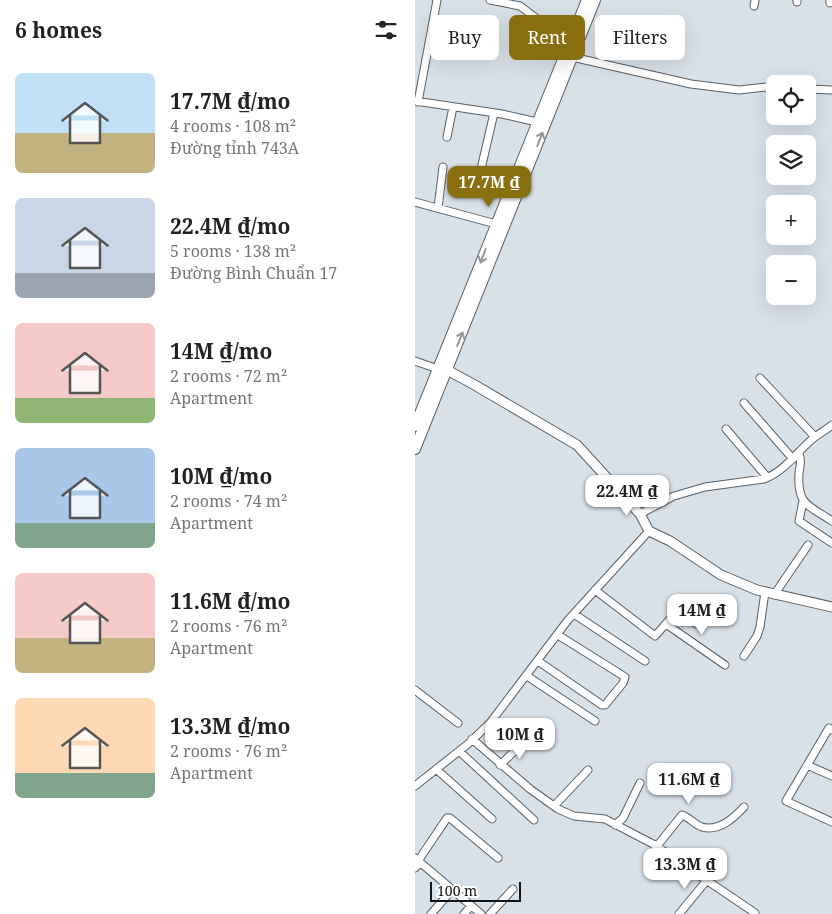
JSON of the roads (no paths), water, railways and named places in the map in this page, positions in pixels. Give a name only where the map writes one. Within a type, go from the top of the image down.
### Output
[{"type":"main road","points":[[581,15],[587,0]]},
{"type":"main road","points":[[585,25],[595,0]]},
{"type":"main road","points":[[494,241],[496,224],[563,60]]},
{"type":"main road","points":[[415,449],[443,370],[494,241],[571,60]]},
{"type":"main road","points":[[415,426],[443,370]]},
{"type":"street","points":[[437,0],[416,102],[495,113],[537,122]]},
{"type":"street","points":[[490,0],[520,6],[532,15]]},
{"type":"street","points":[[585,60],[691,84],[739,90],[766,87]]},
{"type":"street","points":[[816,89],[832,90]]},
{"type":"street","points":[[447,136],[453,107]]},
{"type":"street","points":[[481,169],[495,113]]},
{"type":"street","points":[[438,208],[443,167]]},
{"type":"street","points":[[415,202],[496,224]]},
{"type":"street","points":[[415,361],[443,370],[473,384],[577,445],[640,514],[649,530],[670,541],[721,575],[769,594],[832,607]]},
{"type":"street","points":[[760,378],[815,437]]},
{"type":"street","points":[[744,403],[796,456],[802,459],[799,493],[803,502],[832,521]]},
{"type":"street","points":[[726,429],[767,478]]},
{"type":"street","points":[[640,514],[674,496],[705,487],[767,478],[796,456],[815,437],[830,430]]},
{"type":"street","points":[[803,502],[799,521],[832,543]]},
{"type":"street","points":[[415,786],[459,751],[490,723],[574,614],[649,530]]},
{"type":"street","points":[[744,656],[757,636],[769,594],[808,545]]},
{"type":"street","points":[[595,590],[655,636],[679,609],[696,624]]},
{"type":"street","points":[[574,614],[645,661]]},
{"type":"street","points":[[666,624],[725,665]]},
{"type":"street","points":[[538,661],[605,705],[623,683],[625,677],[558,635]]},
{"type":"street","points":[[527,676],[595,721]]},
{"type":"street","points":[[415,690],[458,723]]},
{"type":"street","points":[[832,730],[829,728],[786,801],[832,822]]},
{"type":"street","points":[[472,739],[500,765],[554,806],[574,816],[605,819],[657,846],[755,914]]},
{"type":"street","points":[[500,765],[526,740]]},
{"type":"street","points":[[459,751],[533,820]]},
{"type":"street","points":[[807,765],[832,776]]},
{"type":"street","points":[[436,770],[492,819]]},
{"type":"street","points":[[554,806],[588,770]]},
{"type":"street","points":[[615,825],[623,818],[640,783]]},
{"type":"street","points":[[657,846],[681,815],[702,827],[713,828],[735,817],[744,808]]},
{"type":"street","points":[[481,914],[417,862],[447,818],[450,818],[499,858]]},
{"type":"street","points":[[679,914],[707,880]]},
{"type":"street","points":[[490,914],[513,889]]},
{"type":"street","points":[[431,914],[452,890]]},
{"type":"street","points":[[465,914],[471,906]]}]
